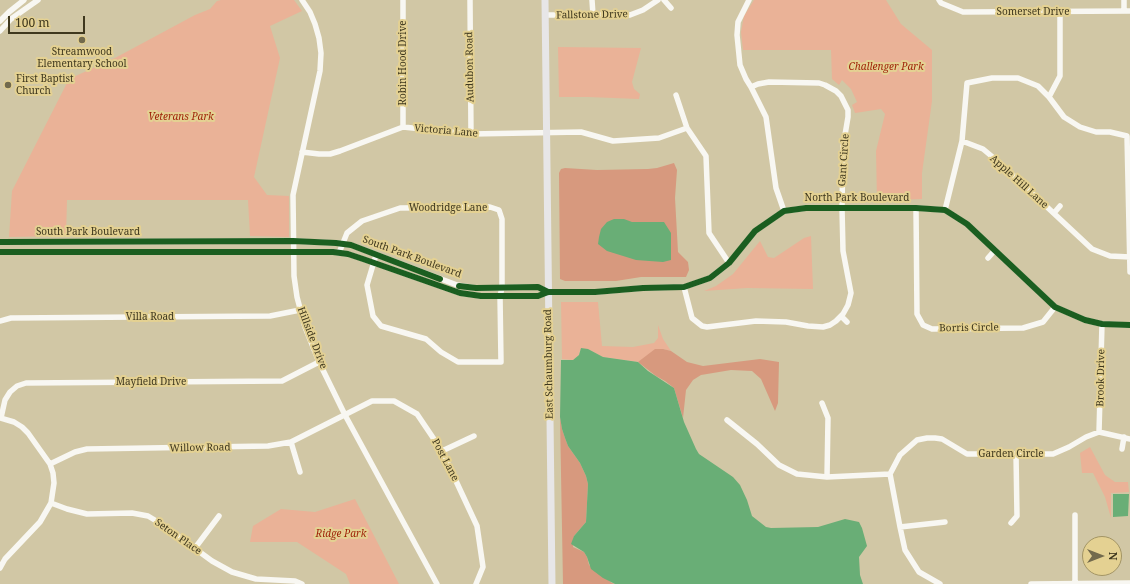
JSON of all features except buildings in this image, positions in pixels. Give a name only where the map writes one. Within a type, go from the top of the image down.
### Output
[{"type":"main road","name":"East Schaumburg Road","points":[[545,0],[552,584]]},
{"type":"street","points":[[0,21],[24,0]]},
{"type":"street","name":"Hillside Drive","points":[[302,0],[310,12],[315,24],[321,53],[320,70],[293,195],[294,276],[300,310],[319,362],[345,415],[437,584]]},
{"type":"street","name":"Robin Hood Drive","points":[[403,0],[403,127]]},
{"type":"street","name":"Audubon Road","points":[[470,0],[471,134]]},
{"type":"street","points":[[592,0],[593,15]]},
{"type":"street","name":"Fallstone Drive","points":[[545,15],[630,15],[643,10],[658,0]]},
{"type":"street","points":[[664,0],[671,8]]},
{"type":"street","points":[[749,0],[738,22],[737,35],[740,65],[766,117],[776,188],[784,211]]},
{"type":"street","name":"Somerset Drive","points":[[939,0],[942,3],[963,12],[1127,11]]},
{"type":"street","points":[[1124,0],[1127,11]]},
{"type":"street","points":[[0,30],[33,1]]},
{"type":"street","points":[[1049,97],[1060,76],[1060,12]]},
{"type":"street","points":[[945,210],[962,141],[967,83],[992,78],[1018,78],[1038,86],[1049,97],[1064,117],[1080,127],[1096,132],[1110,132],[1127,136],[1130,272]]},
{"type":"street","name":"Gant Circle","points":[[751,87],[770,82],[810,82],[825,85],[841,96],[848,110],[843,147],[842,208],[843,251],[851,294],[848,305],[841,316]]},
{"type":"street","points":[[676,95],[687,128],[706,156],[709,233],[730,263]]},
{"type":"street","name":"Victoria Lane","points":[[302,152],[319,154],[340,151],[403,127],[471,134],[581,132],[613,140],[659,138],[687,128]]},
{"type":"street","name":"Apple Hill Lane","points":[[962,141],[983,149],[1092,249],[1110,256],[1130,257]]},
{"type":"street","name":"Apple Hill Lane","points":[[1054,213],[1060,206]]},
{"type":"street","name":"Woodridge Lane","points":[[339,253],[347,233],[362,221],[400,208],[490,207],[499,210],[502,219],[502,288]]},
{"type":"street","name":"North Park Boulevard","points":[[548,292],[601,292],[644,288],[684,287],[710,278],[730,263],[755,230],[784,211],[806,208],[916,208],[945,210],[967,224],[1056,307],[1085,320],[1102,324],[1130,325]]},
{"type":"street","name":"Borris Circle","points":[[916,208],[918,314],[923,325],[932,329],[1023,328],[1043,322],[1056,307]]},
{"type":"street","name":"South Park Boulevard","points":[[0,242],[294,241],[342,244],[351,245],[457,285],[471,288],[538,287],[548,292]]},
{"type":"street","points":[[50,242],[50,252]]},
{"type":"street","points":[[988,258],[995,250]]},
{"type":"street","name":"South Park Boulevard","points":[[0,252],[339,253],[355,256],[456,292],[475,295],[538,296],[548,292]]},
{"type":"street","points":[[376,255],[367,285],[373,316],[381,326],[426,339],[440,352],[458,362],[501,362],[500,296],[502,288]]},
{"type":"street","points":[[684,287],[692,318],[702,326],[716,327],[756,321],[786,322],[822,327],[830,325],[841,316],[846,322]]},
{"type":"street","name":"Villa Road","points":[[0,321],[11,318],[270,316],[300,310]]},
{"type":"street","name":"Brook Drive","points":[[1100,432],[1102,324]]},
{"type":"street","name":"Mayfield Drive","points":[[0,418],[5,400],[10,392],[17,386],[26,383],[282,381],[319,362]]},
{"type":"street","name":"Post Lane","points":[[345,415],[372,401],[394,401],[417,414],[442,451],[477,526],[483,567],[476,584]]},
{"type":"street","points":[[822,403],[828,418],[827,478]]},
{"type":"street","name":"Willow Road","points":[[50,464],[75,452],[87,449],[268,446],[291,442],[345,415]]},
{"type":"street","points":[[0,418],[14,422],[22,427],[50,464],[54,484],[51,503],[40,522],[11,553],[0,568]]},
{"type":"street","points":[[727,420],[757,444],[779,465],[797,474],[827,478],[890,474],[905,550],[919,572],[940,584]]},
{"type":"street","points":[[1100,432],[1127,438],[1122,449]]},
{"type":"street","name":"Garden Circle","points":[[890,474],[900,455],[917,440],[927,438],[942,439],[967,454],[1053,454],[1086,437],[1100,432]]},
{"type":"street","points":[[442,451],[474,436]]},
{"type":"street","points":[[291,442],[300,472]]},
{"type":"street","points":[[1011,523],[1017,516],[1016,454]]},
{"type":"street","name":"Seton Place","points":[[51,503],[87,514],[132,513],[148,516],[164,525],[212,562],[232,572],[256,579],[295,581],[302,584]]},
{"type":"street","points":[[1075,515],[1075,583]]},
{"type":"street","points":[[195,548],[219,516]]},
{"type":"street","points":[[900,527],[945,522]]},
{"type":"street","points":[[1030,584],[1130,582]]},
{"type":"green space","name":"Veterans Park","points":[[294,0],[302,11],[270,26],[280,58],[254,177],[267,195],[289,196],[289,237],[250,236],[248,200],[67,200],[66,236],[9,237],[12,191],[69,79],[115,58],[195,15],[210,9],[217,1]]},
{"type":"green space","name":"Challenger Park","points":[[754,0],[886,0],[901,24],[932,50],[932,101],[922,173],[922,199],[877,201],[876,151],[885,114],[881,109],[855,113],[852,105],[857,102],[851,89],[842,80],[839,85],[832,79],[831,50],[743,50],[741,32],[744,16]]},
{"type":"green space","points":[[558,47],[641,48],[632,82],[634,89],[640,94],[639,99],[559,97]]},
{"type":"green space","points":[[811,236],[813,289],[747,288],[704,291],[716,286],[733,274],[760,241],[768,257],[774,258],[804,238]]},
{"type":"green space","points":[[561,302],[598,302],[602,346],[633,347],[654,343],[658,338],[658,325],[663,339],[671,351],[663,349],[639,362],[603,357],[588,349],[580,350],[579,355],[573,360],[562,359]]},
{"type":"green space","points":[[1090,447],[1105,475],[1115,482],[1128,482],[1129,492],[1111,493],[1111,518],[1105,497],[1093,473],[1082,473],[1080,453]]},
{"type":"green space","name":"Ridge Park","points":[[355,499],[399,584],[350,584],[346,574],[297,542],[250,542],[253,526],[281,509],[315,512]]},
{"type":"shaded area","points":[[674,163],[677,170],[675,198],[678,252],[688,262],[689,270],[686,277],[641,277],[616,281],[565,281],[560,279],[559,173],[561,169],[648,169]]},
{"type":"shaded area","points":[[614,219],[624,219],[632,222],[664,222],[671,233],[671,260],[663,262],[636,260],[607,251],[598,244],[599,237],[601,229],[607,222]]},
{"type":"shaded area","points":[[581,348],[588,349],[603,357],[638,362],[648,371],[674,388],[684,422],[699,454],[733,477],[740,485],[752,516],[766,527],[818,527],[845,519],[859,522],[867,546],[859,557],[860,575],[863,584],[615,584],[603,578],[591,569],[584,552],[571,544],[574,536],[586,522],[588,484],[580,463],[568,446],[562,429],[560,417],[561,360],[573,360],[579,355]]},
{"type":"shaded area","points":[[655,349],[671,351],[687,362],[703,366],[760,359],[779,362],[778,403],[775,411],[761,379],[752,371],[731,370],[701,375],[693,380],[686,390],[683,418],[674,388],[638,362]]},
{"type":"shaded area","points":[[560,417],[562,429],[568,446],[580,463],[588,484],[586,522],[574,536],[573,547],[584,552],[589,565],[615,584],[563,584]]},
{"type":"shaded area","points":[[1113,494],[1129,494],[1128,516],[1113,517]]},
{"type":"cycle path","points":[[0,252],[333,252],[348,254],[460,293],[481,296],[538,296],[548,292],[595,292],[643,288],[684,287],[710,278],[729,263],[755,231],[784,211],[806,208],[916,208],[945,210],[967,224],[1055,307],[1085,320],[1102,324],[1130,325]]},
{"type":"cycle path","points":[[0,242],[293,241],[336,243],[351,245],[440,279]]},
{"type":"cycle path","points":[[459,286],[476,288],[538,287],[548,292]]},
{"type":"place","name":"Streamwood Elementary School","points":[[82,40]]},
{"type":"place","name":"First Baptist Church","points":[[8,85]]}]
